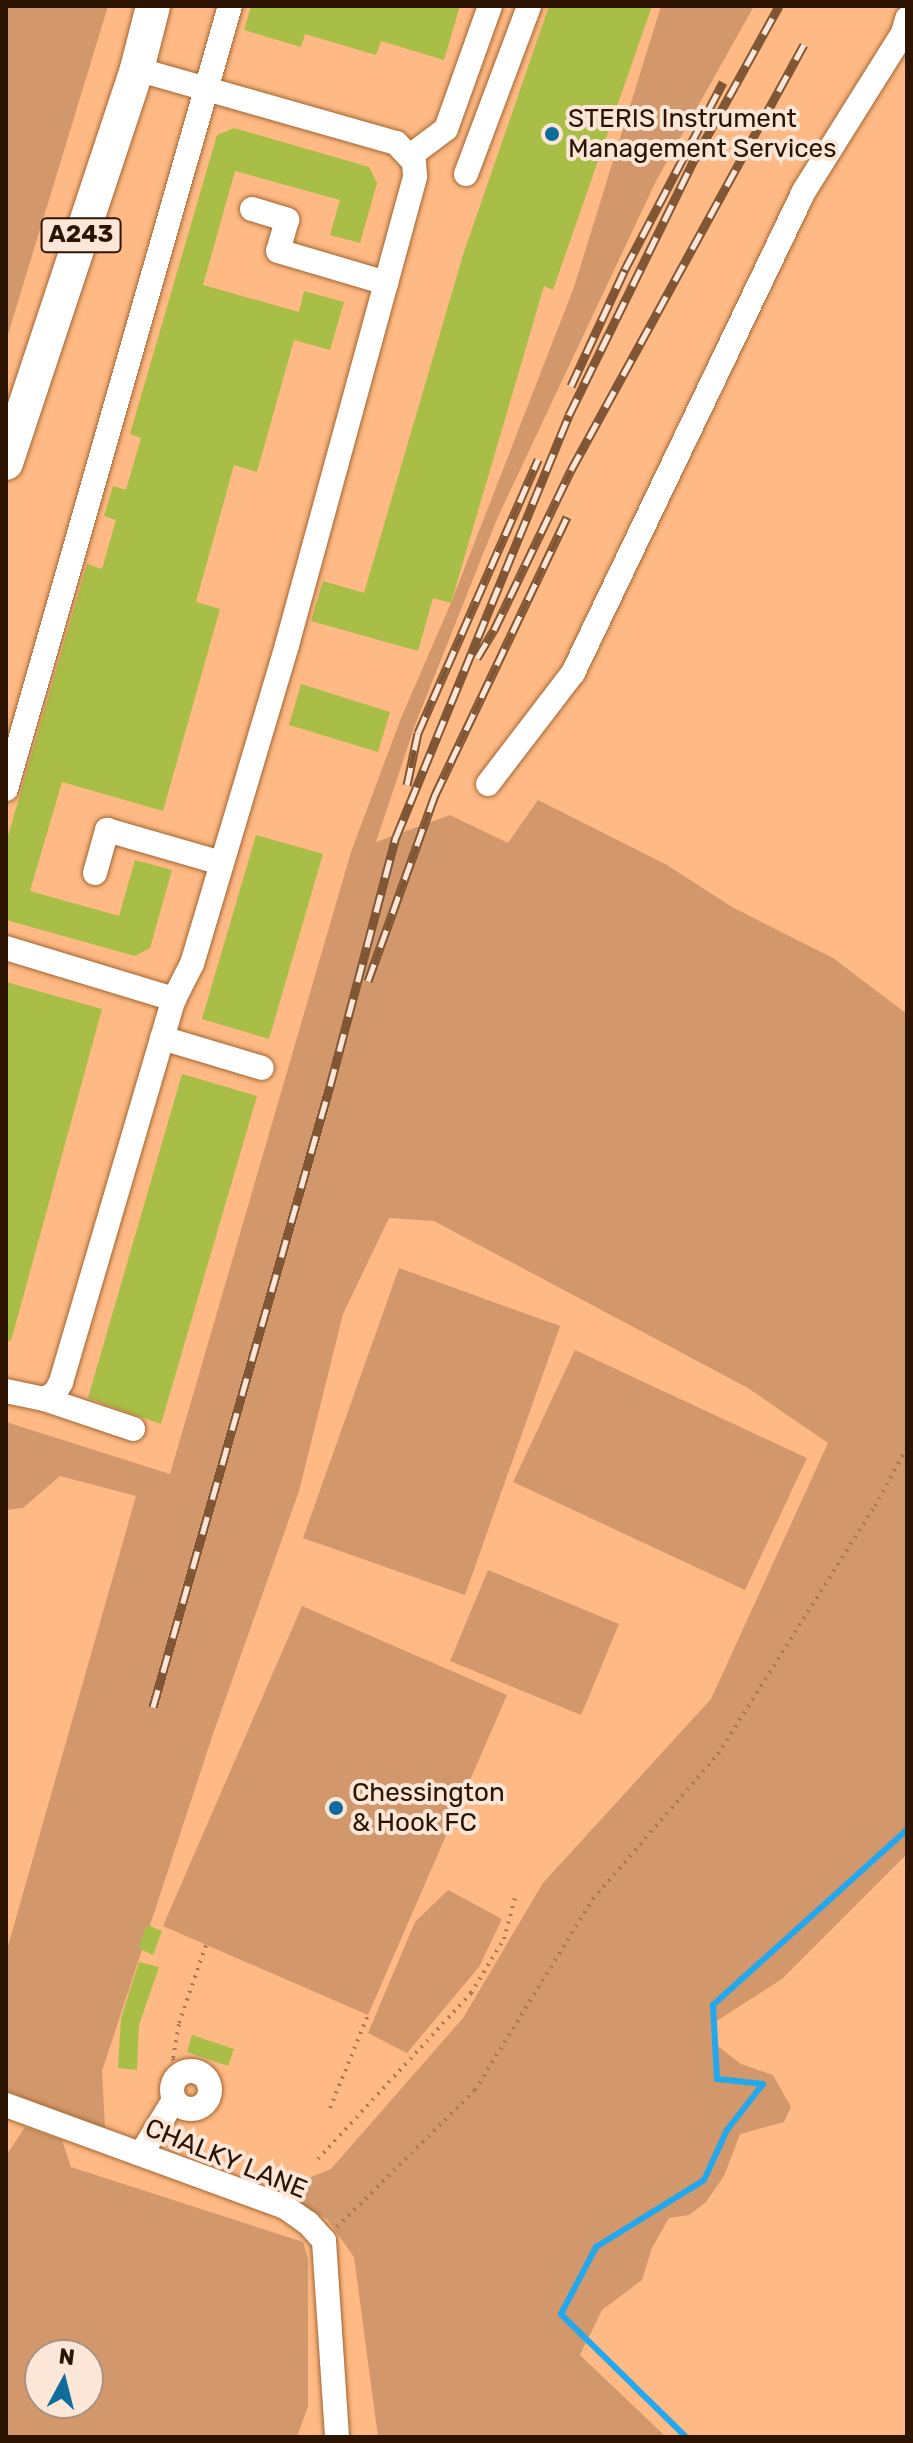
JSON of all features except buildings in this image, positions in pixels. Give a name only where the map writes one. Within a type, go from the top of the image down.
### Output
[{"type":"highway","name":"A243","points":[[6,463],[14,405],[137,69],[153,6]]},
{"type":"street","points":[[6,789],[230,6]]},
{"type":"street","points":[[410,156],[446,129],[490,6]]},
{"type":"street","points":[[466,174],[529,6]]},
{"type":"street","points":[[488,784],[573,673],[804,191],[903,33],[907,19]]},
{"type":"street","points":[[481,33],[513,45]]},
{"type":"street","points":[[44,1399],[55,1393],[61,1382],[174,999],[192,964],[287,645],[415,176],[410,156],[396,143],[137,69]]},
{"type":"street","points":[[455,105],[487,117]]},
{"type":"street","points":[[252,209],[287,220],[278,251],[386,283]]},
{"type":"street","points":[[95,873],[107,830],[221,863]]},
{"type":"street","points":[[6,948],[174,999]]},
{"type":"street","points":[[162,1038],[262,1068]]},
{"type":"street","points":[[6,1391],[44,1399],[133,1429]]},
{"type":"street","points":[[141,2154],[176,2088]]},
{"type":"street","name":"CHALKY LANE","points":[[6,2105],[285,2207],[308,2223],[324,2241]]},
{"type":"street","points":[[324,2241],[337,2437]]},
{"type":"path","points":[[324,2241],[475,2090],[593,1899],[718,1754],[875,1506],[907,1447]]},
{"type":"path","points":[[318,2159],[471,1993],[504,1939],[515,1898]]},
{"type":"path","points":[[176,2088],[173,2058],[179,2023],[206,1945]]},
{"type":"path","points":[[330,2108],[368,2015]]},
{"type":"shaded area","points":[[6,6],[108,6],[6,341]]},
{"type":"shaded area","points":[[661,6],[754,6],[656,181],[497,519],[415,725],[376,842],[450,815],[508,843],[538,800],[667,865],[732,907],[833,958],[907,1014],[907,1854],[782,1979],[712,2024],[715,2044],[741,2064],[773,2075],[791,2107],[784,2122],[740,2134],[724,2176],[706,2202],[689,2215],[669,2218],[652,2248],[642,2280],[602,2310],[580,2355],[666,2437],[378,2437],[354,2257],[327,2219],[274,2192],[331,2169],[463,2018],[543,1883],[711,1699],[828,1443],[748,1388],[434,1221],[389,1218],[343,1314],[299,1491],[213,1734],[102,2071],[105,2128],[6,2091],[6,1953],[136,1496],[60,1476],[23,1508],[6,1510],[6,1422],[170,1474],[351,852],[401,718],[451,603],[574,287]]},
{"type":"shaded area","points":[[399,1268],[560,1326],[465,1595],[303,1538]]},
{"type":"shaded area","points":[[575,1350],[807,1458],[745,1590],[513,1482]]},
{"type":"shaded area","points":[[488,1570],[619,1624],[581,1715],[450,1661]]},
{"type":"shaded area","name":"Chessington & Hook FC","points":[[302,1606],[507,1695],[368,2015],[163,1926]]},
{"type":"shaded area","points":[[448,1890],[502,1919],[479,1967],[407,2053],[368,2033],[415,1922]]},
{"type":"shaded area","points":[[25,2127],[62,2140],[71,2167],[303,2242],[308,2259],[308,2406],[297,2437],[6,2437],[6,2156]]},
{"type":"waterway","points":[[686,2437],[561,2314],[596,2247],[704,2180],[727,2130],[763,2084],[717,2079],[713,2005],[907,1830]]},
{"type":"railway","points":[[153,1707],[330,1086],[396,837],[569,415],[694,160],[779,6]]},
{"type":"railway","points":[[477,658],[494,630],[571,470],[804,45]]},
{"type":"railway","points":[[571,386],[625,269],[723,82]]},
{"type":"railway","points":[[407,785],[418,733],[538,459]]},
{"type":"railway","points":[[368,981],[435,795],[567,517]]},
{"type":"place","name":"STERIS Instrument Management Services","points":[[552,134]]},
{"type":"place","name":"Chessington & Hook FC","points":[[336,1808]]}]
